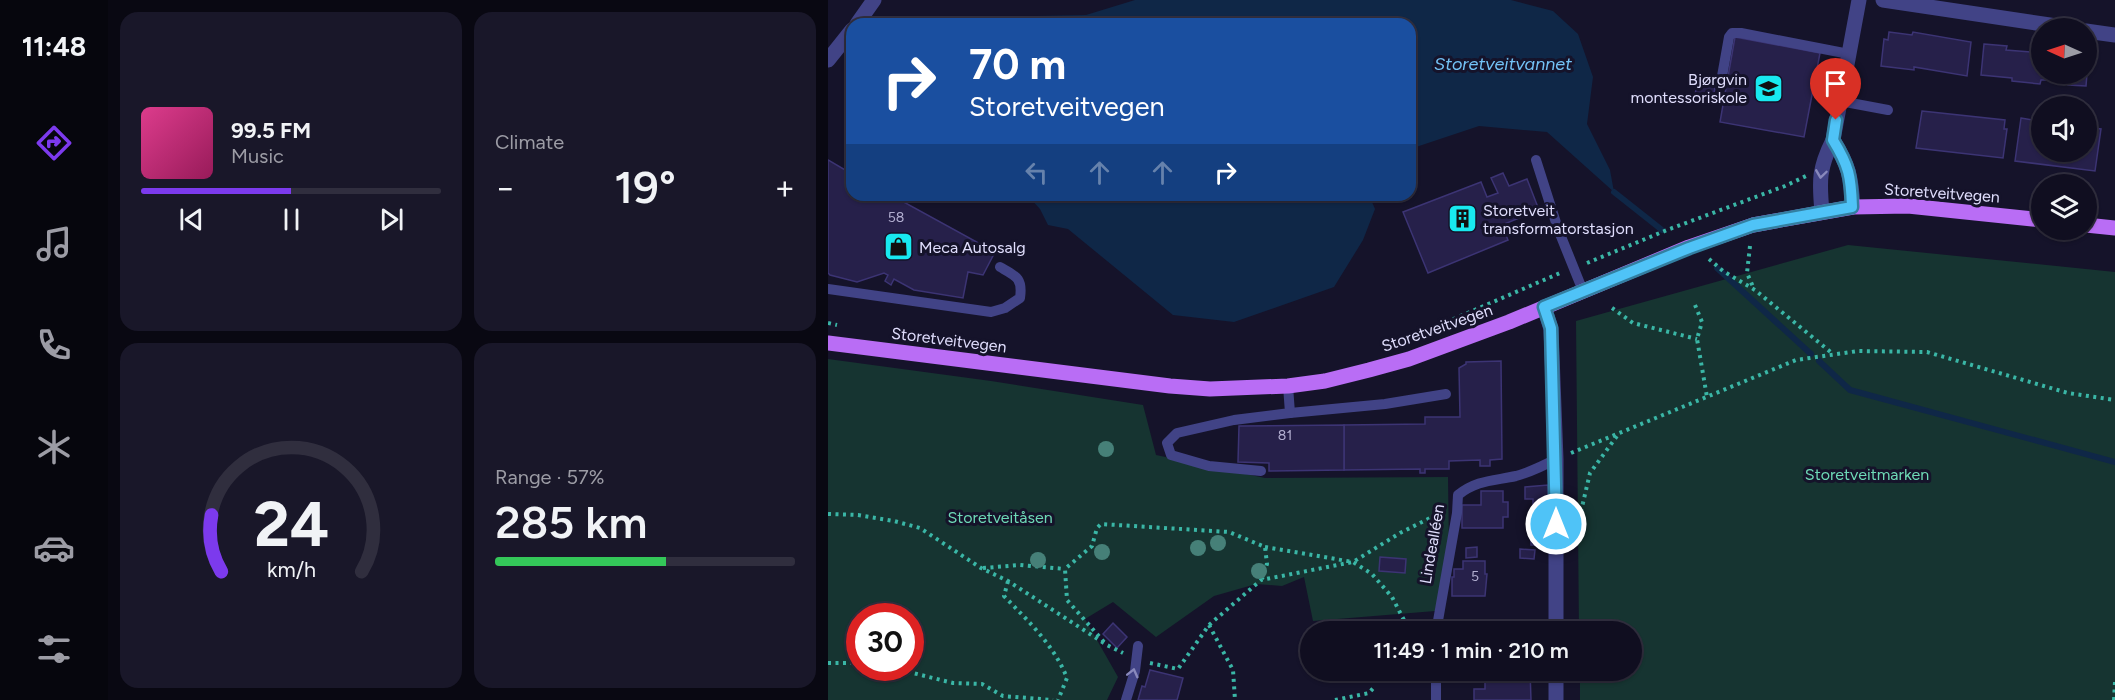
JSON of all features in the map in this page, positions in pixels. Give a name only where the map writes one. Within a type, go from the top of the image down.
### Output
[{"type":"main road","name":"Storetveitvegen","points":[[828,344],[1170,386],[1210,389],[1288,386],[1325,381],[1409,359],[1509,322],[1689,248],[1753,225],[1852,207],[1908,206],[2031,219]]},
{"type":"main road","points":[[2097,226],[2115,228]]},
{"type":"street","points":[[860,18],[874,0]]},
{"type":"street","points":[[1822,212],[1819,184],[1823,160],[1833,140],[1859,0]]},
{"type":"street","points":[[1883,0],[2031,22]]},
{"type":"street","points":[[2097,33],[2115,35]]},
{"type":"street","points":[[828,60],[846,38]]},
{"type":"street","points":[[1833,140],[1849,171],[1852,207]]},
{"type":"street","points":[[1544,307],[1551,328],[1556,459],[1556,621]]},
{"type":"street","points":[[1556,681],[1556,700]]},
{"type":"lane","points":[[1721,82],[1729,37],[1732,33],[1849,54]]},
{"type":"lane","points":[[1840,101],[1888,110]]},
{"type":"lane","points":[[1536,160],[1572,268],[1583,291]]},
{"type":"lane","points":[[828,289],[991,312],[1005,308],[1020,298],[1022,286],[1016,276],[1000,267]]},
{"type":"lane","points":[[1288,386],[1290,413]]},
{"type":"lane","points":[[1261,471],[1209,466],[1171,455],[1167,443],[1177,434],[1234,420],[1385,404],[1446,394]]},
{"type":"lane","name":"Lindealléen","points":[[1438,621],[1457,513],[1458,495],[1471,485],[1516,476],[1556,459]]},
{"type":"lane","points":[[1126,700],[1135,671],[1138,646]]},
{"type":"lane","points":[[1436,681],[1436,700]]},
{"type":"path","points":[[1404,340],[1572,268],[1785,186],[1814,171]]},
{"type":"path","points":[[1750,246],[1747,273],[1755,290]]},
{"type":"path","points":[[1708,259],[1755,290],[1833,354]]},
{"type":"path","points":[[1695,305],[1702,322],[1697,339],[1707,397]]},
{"type":"path","points":[[1612,308],[1633,322],[1697,339]]},
{"type":"path","points":[[828,323],[838,325]]},
{"type":"path","points":[[1556,459],[1797,360],[1858,351],[1927,352],[2068,393],[2115,400]]},
{"type":"path","points":[[1574,544],[1590,473],[1618,435]]},
{"type":"path","points":[[828,514],[885,519],[920,528],[1107,645],[1136,659],[1178,669],[1209,625],[1262,580],[1353,562],[1436,514],[1445,514]]},
{"type":"path","points":[[1107,645],[1068,600],[1065,569],[1092,546],[1097,528],[1101,524],[1229,532],[1265,547],[1353,562],[1372,574],[1392,597],[1404,621]]},
{"type":"path","points":[[1262,580],[1267,564],[1265,547]]},
{"type":"path","points":[[981,568],[1020,565],[1065,569]]},
{"type":"path","points":[[1008,581],[1004,596],[1037,630],[1059,658],[1067,678],[1058,700]]},
{"type":"path","points":[[1209,625],[1233,670],[1235,700]]},
{"type":"path","points":[[828,663],[846,663]]},
{"type":"path","points":[[924,676],[953,683],[982,684],[1003,696],[1053,700]]},
{"type":"path","points":[[2114,700],[2115,682]]},
{"type":"path","points":[[1335,700],[1369,693],[1375,686]]},
{"type":"green space","name":"Storetveitmarken","points":[[1848,245],[2115,272],[2115,700],[1580,700],[1580,681],[1642,681],[1642,621],[1579,621],[1576,321]]},
{"type":"green space","name":"Storetveitåsen","points":[[828,359],[1143,405],[1156,455],[1265,478],[1448,477],[1449,550],[1435,611],[1313,621],[1304,577],[1282,586],[1256,584],[1214,596],[1156,637],[1113,602],[1085,619],[1118,677],[1107,700],[828,700]]},
{"type":"water","name":"Storetveitvannet","points":[[1135,0],[1511,0],[1553,11],[1578,34],[1593,77],[1587,124],[1610,170],[1614,192],[1547,132],[1479,126],[1416,147],[1416,18],[1029,18],[1086,15]]},
{"type":"water","points":[[1033,201],[1372,201],[1375,209],[1363,240],[1334,287],[1234,322],[1173,315],[1068,229],[1048,225],[1040,209]]},
{"type":"building","points":[[1889,32],[1912,35],[1913,32],[1971,42],[1967,76],[1914,67],[1914,70],[1881,66],[1884,39],[1888,40]]},
{"type":"building","points":[[1735,37],[1820,53],[1804,137],[1720,122]]},
{"type":"building","points":[[1984,44],[2007,46],[2006,50],[2031,52],[2031,83],[2012,81],[2012,78],[1981,75]]},
{"type":"building","points":[[1698,79],[1716,82],[1712,104],[1694,100]]},
{"type":"building","points":[[2068,84],[2086,84],[2086,86]]},
{"type":"building","points":[[1922,111],[2005,120],[2004,129],[2007,129],[2003,158],[1916,148]]},
{"type":"building","points":[[2021,118],[2031,120],[2031,162],[2096,162],[2095,171],[2015,161]]},
{"type":"building","points":[[2097,128],[2101,129],[2097,157]]},
{"type":"building","points":[[828,160],[846,170],[846,201],[902,201],[995,252],[983,275],[968,272],[963,298],[914,290],[894,279],[891,285],[885,281],[888,275],[884,273],[857,282],[828,273]]},
{"type":"building","name":"Storetveit transformatorstasjon","points":[[1503,173],[1509,186],[1527,179],[1539,210],[1502,225],[1508,240],[1428,273],[1403,212],[1481,182],[1487,197],[1498,193],[1491,178]]},
{"type":"building","points":[[1501,361],[1502,459],[1490,460],[1490,466],[1480,466],[1480,460],[1449,461],[1449,469],[1425,469],[1425,473],[1420,473],[1420,469],[1344,470],[1344,425],[1425,424],[1425,417],[1460,417],[1459,368],[1466,362]]},
{"type":"building","points":[[1344,425],[1344,470],[1269,471],[1269,463],[1238,462],[1239,426]]},
{"type":"building","points":[[1548,485],[1548,508],[1533,508],[1533,499],[1525,499],[1525,487]]},
{"type":"building","points":[[1481,491],[1503,491],[1503,502],[1508,502],[1508,517],[1503,517],[1503,528],[1462,528],[1462,505],[1481,505]]},
{"type":"building","points":[[1531,532],[1541,532],[1541,545],[1531,545]]},
{"type":"building","points":[[1477,547],[1477,557],[1466,558],[1466,548]]},
{"type":"building","points":[[1520,549],[1535,550],[1534,559],[1520,558]]},
{"type":"building","points":[[1380,557],[1406,559],[1405,573],[1379,571]]},
{"type":"building","points":[[1463,561],[1485,561],[1485,574],[1487,574],[1485,596],[1452,596],[1454,569],[1463,569]]},
{"type":"building","points":[[1113,623],[1127,637],[1117,648],[1103,634]]},
{"type":"building","points":[[1150,670],[1183,678],[1177,700],[1138,700]]},
{"type":"building","points":[[1485,681],[1530,681],[1531,700],[1474,700],[1474,689],[1485,689]]},
{"type":"waterway","points":[[1614,192],[1662,230]]},
{"type":"waterway","points":[[1717,268],[1811,354]]},
{"type":"waterway","points":[[1819,361],[1850,390],[2115,462]]},
{"type":"place","name":"Bjørgvin montessoriskole","points":[[1768,88]]},
{"type":"place","name":"Storetveit transformatorstasjon","points":[[1462,219]]},
{"type":"place","name":"Meca Autosalg","points":[[898,247]]},
{"type":"route","points":[[1556,524],[1551,328],[1544,307],[1689,248],[1753,225],[1852,207],[1849,171],[1833,140],[1836,120]]}]
